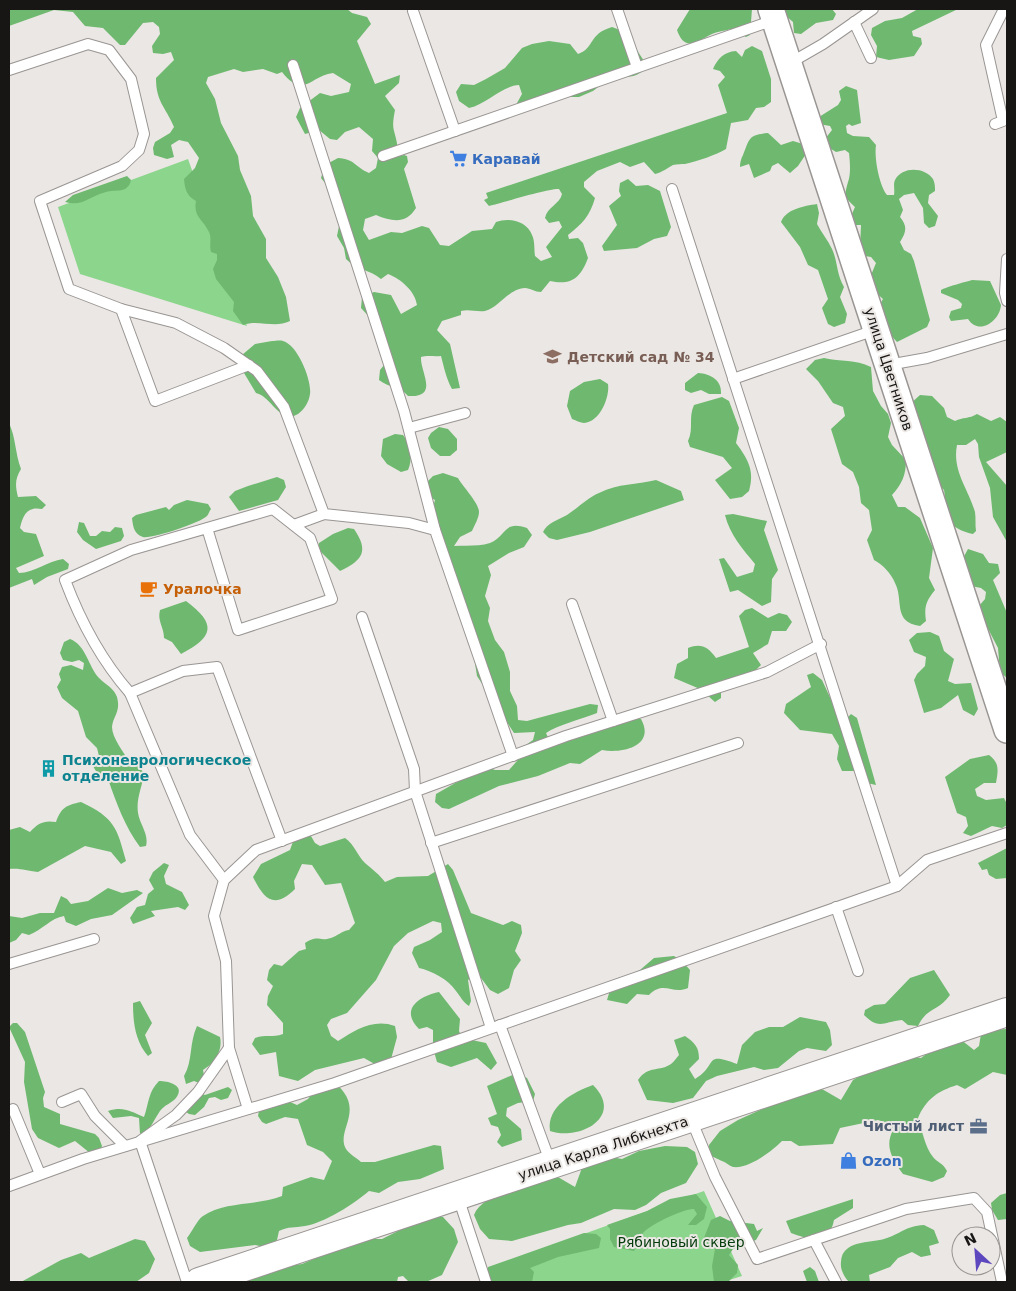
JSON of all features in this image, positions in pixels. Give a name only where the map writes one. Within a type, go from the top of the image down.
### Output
[{"type":"main road","name":"улица Карла Либкнехта","points":[[199,1282],[1007,1012]]},
{"type":"street","name":"улица Цветников","points":[[773,14],[1007,730]]},
{"type":"lane","points":[[617,9],[637,67]]},
{"type":"lane","points":[[789,64],[874,9]]},
{"type":"lane","points":[[995,124],[1003,121],[986,45],[1004,9]]},
{"type":"lane","points":[[413,11],[456,131]]},
{"type":"lane","points":[[383,156],[637,67],[773,14]]},
{"type":"lane","points":[[854,22],[871,58]]},
{"type":"lane","points":[[9,70],[88,44],[109,50],[131,79],[144,134],[139,150],[122,166],[40,201],[69,289],[121,309],[176,323],[224,348],[257,370],[284,407],[324,514]]},
{"type":"lane","points":[[293,65],[409,428],[435,530],[513,756]]},
{"type":"lane","points":[[672,189],[821,644],[897,886]]},
{"type":"lane","points":[[1007,258],[1005,293],[1007,301]]},
{"type":"lane","points":[[121,309],[154,401],[249,365]]},
{"type":"lane","points":[[733,380],[876,330]]},
{"type":"lane","points":[[888,366],[927,358],[1007,334]]},
{"type":"lane","points":[[409,428],[465,413]]},
{"type":"lane","points":[[207,528],[238,630],[332,598],[310,538],[273,509],[207,528],[131,550],[65,580],[73,600],[114,674],[130,693],[190,835],[224,880]]},
{"type":"lane","points":[[294,526],[324,514],[409,523],[435,530]]},
{"type":"lane","points":[[572,604],[613,721]]},
{"type":"lane","points":[[362,617],[414,769],[415,791],[431,843],[495,1027],[551,1165]]},
{"type":"lane","points":[[248,1109],[229,1048],[226,961],[214,916],[224,880],[256,850],[613,721],[767,672],[821,644]]},
{"type":"lane","points":[[130,693],[183,671],[217,667],[282,841]]},
{"type":"lane","points":[[431,843],[738,743]]},
{"type":"lane","points":[[9,1186],[140,1141],[335,1083],[897,886],[928,860],[1007,833]]},
{"type":"lane","points":[[836,907],[858,970]]},
{"type":"lane","points":[[9,964],[94,939]]},
{"type":"lane","points":[[140,1141],[176,1115],[198,1092],[229,1048]]},
{"type":"lane","points":[[62,1102],[81,1094],[95,1116],[125,1146]]},
{"type":"lane","points":[[13,1109],[40,1174]]},
{"type":"lane","points":[[691,1118],[715,1177],[757,1258],[906,1209],[974,1198],[987,1212],[1002,1282]]},
{"type":"lane","points":[[140,1141],[187,1282]]},
{"type":"lane","points":[[458,1196],[486,1282]]},
{"type":"lane","points":[[814,1240],[836,1282]]},
{"type":"green space","points":[[9,9],[347,9],[352,13],[367,17],[371,24],[357,41],[375,84],[400,75],[399,83],[385,96],[395,110],[393,126],[397,148],[392,158],[407,156],[408,162],[404,169],[416,208],[408,217],[399,220],[376,215],[365,219],[363,230],[369,240],[391,232],[402,233],[422,226],[429,228],[440,245],[449,246],[472,231],[492,229],[496,222],[512,220],[522,223],[530,230],[534,240],[535,256],[541,261],[552,257],[546,247],[562,227],[559,221],[549,223],[545,218],[548,211],[561,197],[562,194],[559,189],[536,193],[489,206],[484,200],[488,198],[486,193],[727,113],[718,85],[725,77],[720,71],[713,69],[719,59],[728,53],[736,51],[742,57],[745,50],[752,46],[762,51],[771,79],[771,102],[764,107],[756,108],[748,120],[731,123],[726,149],[712,156],[685,164],[673,165],[655,174],[644,162],[630,167],[620,162],[597,171],[584,182],[584,187],[595,198],[591,210],[568,235],[569,239],[578,238],[583,243],[588,258],[579,275],[570,281],[550,281],[541,292],[527,288],[519,289],[490,309],[485,311],[461,311],[461,315],[442,321],[437,330],[450,344],[460,388],[452,389],[441,356],[424,356],[421,357],[421,363],[426,388],[418,396],[408,396],[402,390],[379,380],[380,370],[388,360],[372,320],[361,308],[362,297],[374,292],[391,295],[401,314],[417,305],[416,300],[407,286],[398,279],[388,274],[381,279],[355,266],[346,259],[344,248],[337,236],[341,216],[334,194],[321,178],[325,165],[338,158],[352,162],[369,173],[376,168],[378,158],[372,151],[373,139],[359,127],[345,132],[337,140],[330,139],[319,130],[305,134],[296,117],[300,108],[320,93],[331,96],[349,92],[351,84],[333,73],[308,84],[296,84],[282,72],[277,74],[263,69],[243,72],[234,69],[208,77],[206,83],[215,99],[221,123],[238,156],[240,170],[251,196],[253,216],[266,239],[266,258],[278,277],[286,297],[290,321],[278,324],[249,323],[243,325],[233,311],[234,302],[216,279],[213,269],[217,260],[217,254],[211,252],[209,232],[197,214],[196,201],[189,195],[185,186],[184,179],[195,168],[199,158],[188,142],[179,140],[171,145],[174,157],[167,159],[154,155],[153,148],[155,142],[170,133],[174,127],[159,99],[156,86],[156,78],[174,60],[171,52],[163,54],[153,53],[152,46],[160,34],[159,27],[153,22],[143,23],[125,45],[120,45],[103,28],[85,26],[73,12],[54,10],[9,26]]},
{"type":"green space","points":[[690,9],[752,9],[750,35],[746,37],[731,29],[713,34],[694,43],[686,43],[677,30]]},
{"type":"green space","points":[[778,9],[832,9],[836,14],[833,20],[816,23],[801,34],[794,33],[793,22]]},
{"type":"green space","points":[[918,9],[958,9],[912,31],[913,36],[921,38],[922,44],[914,56],[889,60],[876,57],[877,46],[871,35],[872,28],[885,21],[902,18]]},
{"type":"green space","points":[[612,27],[625,32],[646,64],[645,69],[634,76],[614,75],[593,91],[579,97],[563,97],[532,109],[521,108],[517,103],[522,94],[519,85],[506,88],[482,103],[469,108],[459,101],[456,92],[461,84],[474,85],[505,68],[522,48],[549,41],[570,44],[578,54],[587,48],[599,33]]},
{"type":"green space","points":[[846,86],[857,90],[861,123],[846,126],[847,133],[853,136],[869,137],[876,145],[878,171],[887,195],[894,195],[895,180],[898,175],[908,170],[925,172],[933,179],[935,184],[935,191],[929,195],[928,203],[938,216],[935,226],[929,228],[924,223],[923,208],[914,193],[904,195],[899,199],[903,210],[900,217],[905,229],[900,242],[904,250],[911,254],[914,261],[930,320],[927,327],[897,342],[887,331],[879,306],[883,299],[873,290],[869,280],[876,263],[871,257],[865,256],[860,248],[861,225],[853,225],[851,216],[855,207],[846,194],[850,172],[849,153],[845,150],[836,152],[828,147],[825,139],[832,130],[830,126],[819,124],[819,117],[838,105],[841,100],[839,91]]},
{"type":"green space","points":[[768,133],[781,145],[793,141],[803,144],[806,154],[798,166],[790,173],[778,163],[772,166],[770,171],[754,178],[749,164],[740,167],[741,159],[753,136]]},
{"type":"green space","points":[[188,159],[247,326],[80,274],[58,207]]},
{"type":"green space","points":[[127,176],[131,180],[124,189],[106,192],[82,202],[65,202],[73,195]]},
{"type":"green space","points":[[628,179],[636,186],[648,185],[660,191],[671,227],[667,236],[654,239],[637,248],[604,251],[602,246],[617,225],[609,206],[621,196],[619,191],[620,183]]},
{"type":"green space","points":[[817,204],[819,213],[817,224],[832,249],[844,287],[840,297],[847,314],[845,323],[834,327],[828,324],[822,308],[828,299],[818,270],[808,265],[800,247],[781,222],[791,211]]},
{"type":"green space","points":[[972,280],[990,281],[1001,305],[1000,311],[993,321],[983,326],[973,324],[968,319],[951,321],[949,317],[951,311],[961,308],[962,304],[958,300],[941,293],[943,289]]},
{"type":"green space","points":[[283,341],[294,349],[303,364],[309,381],[310,394],[307,403],[298,414],[292,416],[286,416],[281,413],[261,395],[256,393],[241,368],[242,355],[255,344]]},
{"type":"green space","points":[[824,358],[859,363],[871,367],[873,391],[888,414],[891,423],[888,437],[892,445],[906,460],[903,479],[892,495],[898,507],[905,507],[920,518],[933,548],[929,578],[935,590],[926,604],[926,621],[920,626],[911,624],[902,615],[898,590],[893,579],[881,564],[874,560],[867,540],[872,530],[869,510],[861,503],[859,487],[853,472],[842,464],[831,429],[845,416],[843,407],[833,403],[818,381],[806,369],[815,360]]},
{"type":"green space","points":[[698,373],[711,376],[718,381],[721,394],[709,394],[701,390],[691,393],[685,390],[685,383]]},
{"type":"green space","points":[[600,379],[608,384],[608,389],[606,402],[599,414],[590,422],[584,423],[572,419],[567,406],[570,391],[584,382]]},
{"type":"green space","points":[[920,395],[932,396],[944,408],[947,417],[955,421],[977,414],[991,421],[1000,417],[1007,422],[1007,452],[986,462],[1007,486],[1007,542],[993,517],[990,488],[975,439],[966,445],[957,445],[956,454],[959,471],[975,512],[976,531],[973,534],[960,530],[951,524],[945,515],[939,503],[945,497],[944,490],[936,482],[909,405]]},
{"type":"green space","points":[[722,397],[729,401],[739,428],[736,443],[744,454],[751,471],[749,491],[742,497],[730,499],[715,480],[732,468],[723,457],[690,447],[688,441],[694,405]]},
{"type":"green space","points":[[9,423],[21,469],[16,482],[18,497],[36,496],[46,505],[42,509],[29,510],[20,528],[24,532],[36,534],[44,556],[16,568],[19,573],[25,572],[63,559],[69,564],[68,569],[47,577],[34,585],[32,579],[9,588]]},
{"type":"green space","points":[[439,427],[448,429],[457,439],[457,450],[450,456],[440,456],[431,448],[428,438]]},
{"type":"green space","points":[[395,434],[403,435],[408,443],[410,452],[408,470],[401,472],[387,464],[381,456],[383,439]]},
{"type":"green space","points":[[443,473],[458,478],[474,500],[479,512],[472,531],[460,537],[454,546],[490,543],[500,537],[509,527],[513,526],[527,528],[532,535],[524,547],[509,553],[488,566],[491,575],[485,596],[490,608],[488,621],[495,640],[504,652],[510,672],[510,691],[517,706],[518,720],[527,721],[590,704],[598,705],[597,713],[546,733],[550,742],[629,716],[641,719],[644,728],[644,736],[641,742],[635,746],[619,751],[602,750],[580,764],[570,763],[538,776],[499,786],[449,809],[442,808],[435,802],[436,794],[485,766],[495,770],[509,770],[517,761],[523,747],[533,740],[535,732],[514,733],[477,676],[473,651],[433,535],[432,514],[435,500],[425,494],[423,486],[433,476]]},
{"type":"green space","points":[[277,477],[284,480],[286,487],[278,500],[239,511],[229,497],[235,491]]},
{"type":"green space","points":[[656,480],[681,491],[684,500],[590,532],[557,540],[549,538],[543,532],[550,524],[599,493],[621,486]]},
{"type":"green space","points":[[187,500],[208,504],[211,509],[208,515],[186,526],[156,536],[143,537],[136,532],[132,518],[136,515],[166,507],[169,510],[174,505]]},
{"type":"green space","points":[[733,514],[767,521],[764,530],[778,570],[772,579],[771,602],[762,606],[738,590],[730,592],[719,559],[724,558],[737,577],[753,572],[755,564],[737,541],[727,522],[725,515]]},
{"type":"green space","points":[[79,522],[84,523],[90,536],[96,536],[102,531],[110,532],[115,527],[122,528],[124,536],[121,541],[96,549],[83,540],[77,532]]},
{"type":"green space","points":[[348,528],[354,529],[359,537],[362,549],[361,554],[354,563],[340,571],[318,549],[319,543],[333,534]]},
{"type":"green space","points":[[968,549],[983,554],[989,563],[998,564],[1000,573],[993,580],[1007,613],[1007,678],[1000,672],[998,648],[982,617],[979,606],[985,599],[986,592],[981,588],[971,586],[962,560]]},
{"type":"green space","points":[[186,601],[203,617],[207,623],[207,630],[200,642],[181,654],[172,642],[164,638],[159,614],[160,610]]},
{"type":"green space","points":[[752,608],[768,618],[779,613],[787,615],[792,622],[786,631],[772,631],[768,644],[753,653],[761,665],[757,669],[742,680],[721,691],[721,698],[715,702],[700,689],[674,678],[677,664],[688,658],[688,648],[704,647],[716,658],[749,647],[739,616],[745,610]]},
{"type":"green space","points":[[930,632],[939,636],[944,651],[954,659],[948,681],[955,684],[971,683],[978,709],[974,716],[963,710],[958,695],[941,708],[924,713],[914,680],[925,666],[926,657],[914,652],[909,640],[917,633]]},
{"type":"green space","points":[[70,639],[80,646],[95,673],[116,694],[118,702],[112,727],[114,736],[129,762],[136,761],[144,774],[138,798],[138,813],[146,837],[146,846],[140,847],[130,831],[121,814],[108,779],[94,769],[92,763],[99,756],[97,748],[86,737],[78,711],[62,698],[57,687],[61,680],[59,674],[62,667],[71,665],[83,670],[84,663],[79,660],[72,662],[63,660],[60,653],[64,642]]},
{"type":"green space","points":[[813,673],[822,680],[840,719],[845,720],[851,714],[857,718],[876,785],[867,783],[861,771],[842,771],[837,759],[839,746],[832,734],[800,730],[784,713],[786,704],[811,687],[807,675]]},
{"type":"green space","points":[[989,755],[997,764],[996,783],[984,783],[975,789],[977,796],[986,800],[1004,798],[1007,804],[1007,825],[1002,828],[992,826],[971,836],[963,833],[968,826],[966,817],[957,813],[945,777],[970,759]]},
{"type":"green space","points":[[81,802],[101,813],[113,825],[126,861],[121,864],[111,852],[85,846],[38,872],[9,869],[9,830],[20,827],[30,832],[42,823],[48,821],[56,822],[60,813],[65,808],[71,804]]},
{"type":"green space","points":[[308,831],[315,843],[320,846],[345,838],[365,863],[385,882],[397,877],[428,876],[448,864],[453,870],[471,913],[503,925],[512,921],[521,925],[522,933],[515,951],[521,960],[514,970],[509,988],[498,994],[490,990],[481,978],[473,976],[468,980],[471,1001],[469,1006],[444,979],[419,968],[412,953],[414,947],[442,932],[441,923],[433,921],[408,933],[394,946],[376,980],[347,1013],[331,1019],[327,1025],[331,1036],[338,1041],[358,1029],[372,1024],[380,1023],[395,1026],[397,1037],[390,1063],[380,1067],[364,1058],[315,1070],[298,1081],[279,1076],[276,1052],[260,1055],[252,1044],[255,1038],[283,1034],[283,1023],[267,1005],[268,996],[273,986],[267,980],[269,970],[274,964],[282,966],[299,951],[306,949],[305,943],[310,940],[333,937],[349,930],[355,923],[341,883],[325,885],[312,865],[302,864],[294,881],[295,889],[281,899],[270,899],[266,896],[253,877],[261,864],[290,850],[295,836]]},
{"type":"green space","points":[[1007,848],[1007,878],[996,879],[989,875],[987,869],[982,870],[978,863]]},
{"type":"green space","points":[[164,863],[169,865],[164,876],[166,884],[182,892],[189,905],[185,910],[178,907],[151,911],[155,916],[133,924],[130,918],[137,907],[145,905],[148,894],[154,889],[149,880],[153,872]]},
{"type":"green space","points":[[108,888],[122,893],[137,890],[143,893],[112,915],[91,919],[76,926],[66,922],[64,916],[59,917],[29,935],[22,933],[16,940],[9,943],[9,916],[22,918],[40,913],[54,913],[61,896],[71,904],[88,901]]},
{"type":"green space","points":[[674,956],[682,961],[690,970],[688,988],[677,990],[664,988],[654,991],[649,995],[637,994],[627,1004],[607,1000],[610,990],[623,978],[640,970],[654,958]]},
{"type":"green space","points":[[934,970],[950,995],[942,1004],[925,1015],[918,1026],[908,1025],[902,1020],[878,1024],[869,1020],[864,1015],[865,1010],[874,1005],[885,1004],[910,978]]},
{"type":"green space","points":[[439,992],[460,1019],[459,1031],[462,1038],[486,1043],[497,1063],[491,1070],[477,1058],[451,1067],[437,1062],[433,1048],[433,1030],[427,1027],[419,1029],[413,1022],[411,1015],[414,1004],[425,997]]},
{"type":"green space","points":[[140,1001],[152,1023],[145,1035],[152,1053],[148,1056],[140,1044],[134,1024],[133,1003]]},
{"type":"green space","points":[[800,1017],[826,1022],[830,1030],[832,1045],[826,1051],[807,1048],[799,1051],[778,1068],[764,1070],[754,1067],[717,1076],[706,1081],[693,1098],[673,1103],[647,1100],[638,1080],[646,1072],[667,1066],[673,1062],[679,1055],[674,1040],[685,1036],[697,1048],[699,1059],[689,1069],[695,1079],[715,1059],[737,1064],[742,1045],[755,1032],[769,1027],[783,1027]]},
{"type":"green space","points":[[13,1023],[17,1023],[25,1032],[45,1092],[43,1098],[44,1107],[60,1114],[60,1124],[95,1134],[102,1146],[99,1154],[90,1153],[75,1141],[59,1148],[38,1138],[32,1129],[24,1082],[25,1062],[9,1027]]},
{"type":"green space","points":[[197,1026],[220,1037],[221,1042],[217,1056],[203,1070],[204,1075],[199,1083],[194,1081],[186,1084],[184,1076],[189,1064]]},
{"type":"green space","points":[[1007,1029],[1007,1075],[993,1072],[965,1089],[957,1085],[944,1090],[929,1101],[918,1118],[930,1153],[947,1171],[944,1177],[932,1182],[903,1174],[891,1153],[889,1142],[893,1130],[890,1124],[878,1120],[840,1128],[833,1144],[799,1146],[791,1141],[782,1141],[760,1158],[739,1167],[733,1167],[710,1154],[709,1145],[720,1131],[738,1120],[815,1085],[841,1100],[853,1080],[872,1064],[904,1055],[921,1058],[933,1049],[960,1039],[974,1050],[979,1046],[981,1034],[990,1030]]},
{"type":"green space","points":[[517,1073],[527,1078],[535,1094],[533,1101],[518,1103],[507,1108],[506,1116],[521,1129],[522,1140],[502,1147],[497,1142],[501,1135],[498,1127],[491,1125],[488,1118],[497,1114],[487,1086]]},
{"type":"green space","points":[[159,1081],[175,1085],[179,1090],[179,1094],[162,1109],[150,1127],[144,1132],[140,1134],[139,1118],[131,1116],[113,1118],[108,1111],[122,1109],[144,1117],[151,1094]]},
{"type":"green space","points":[[335,1083],[349,1102],[350,1111],[344,1134],[346,1149],[361,1162],[375,1162],[434,1145],[441,1146],[444,1169],[420,1179],[398,1182],[379,1193],[369,1191],[347,1207],[321,1221],[279,1231],[277,1240],[270,1248],[255,1245],[200,1252],[190,1246],[187,1238],[201,1218],[211,1211],[282,1196],[283,1187],[311,1177],[324,1180],[332,1161],[323,1152],[307,1145],[298,1119],[285,1117],[266,1124],[258,1116],[260,1105],[283,1099],[297,1105],[308,1099],[316,1089]]},
{"type":"green space","points":[[593,1085],[602,1097],[604,1107],[601,1116],[594,1124],[573,1133],[550,1131],[552,1115],[562,1102],[577,1092]]},
{"type":"green space","points":[[228,1087],[232,1090],[228,1098],[221,1100],[215,1097],[209,1098],[204,1107],[195,1115],[189,1114],[182,1109],[198,1092],[205,1095]]},
{"type":"green space","points":[[665,1146],[687,1147],[695,1152],[698,1164],[686,1183],[661,1193],[646,1205],[635,1210],[614,1209],[581,1223],[512,1241],[489,1239],[480,1229],[474,1215],[486,1201],[508,1189],[531,1180],[551,1173],[575,1187],[583,1165],[611,1157],[622,1159],[639,1151]]},
{"type":"green space","name":"Рябиновый сквер","points":[[704,1191],[742,1276],[723,1282],[492,1282],[494,1266]]},
{"type":"green space","points":[[1007,1193],[1007,1219],[998,1220],[992,1210],[991,1203],[1000,1195]]},
{"type":"green space","points":[[696,1194],[707,1207],[704,1219],[696,1225],[688,1225],[697,1214],[694,1209],[689,1209],[652,1226],[643,1233],[634,1251],[614,1247],[610,1239],[610,1229],[607,1225],[647,1211],[670,1199]]},
{"type":"green space","points":[[853,1199],[853,1208],[834,1220],[832,1228],[823,1237],[811,1238],[791,1233],[786,1221]]},
{"type":"green space","points":[[720,1216],[730,1221],[754,1224],[757,1231],[763,1228],[756,1240],[733,1249],[729,1255],[738,1265],[737,1273],[728,1282],[714,1282],[712,1266],[715,1249],[702,1243],[711,1220]]},
{"type":"green space","points":[[426,1217],[443,1217],[454,1229],[458,1242],[442,1275],[426,1282],[409,1282],[403,1276],[398,1277],[397,1282],[241,1282],[286,1266],[302,1264],[360,1239],[382,1239]]},
{"type":"green space","points":[[924,1225],[934,1230],[939,1243],[929,1246],[931,1255],[921,1257],[912,1252],[898,1258],[890,1267],[869,1275],[870,1282],[849,1282],[846,1278],[841,1262],[846,1250],[851,1246],[884,1239],[912,1227]]},
{"type":"green space","points":[[584,1233],[596,1234],[601,1238],[599,1248],[558,1257],[530,1268],[534,1272],[532,1282],[485,1282],[488,1267]]},
{"type":"green space","points":[[135,1239],[145,1241],[155,1259],[149,1273],[136,1282],[21,1282],[61,1260],[81,1253],[89,1258]]},
{"type":"green space","points":[[810,1267],[815,1271],[819,1282],[807,1282],[803,1271]]},
{"type":"place","name":"Каравай","points":[[458,159]]},
{"type":"place","name":"Детский сад № 34","points":[[553,357]]},
{"type":"place","name":"Уралочка","points":[[149,589]]},
{"type":"place","name":"Психоневрологическое отделение","points":[[48,768]]},
{"type":"place","name":"Чистый лист","points":[[978,1126]]},
{"type":"place","name":"Ozon","points":[[848,1161]]}]
